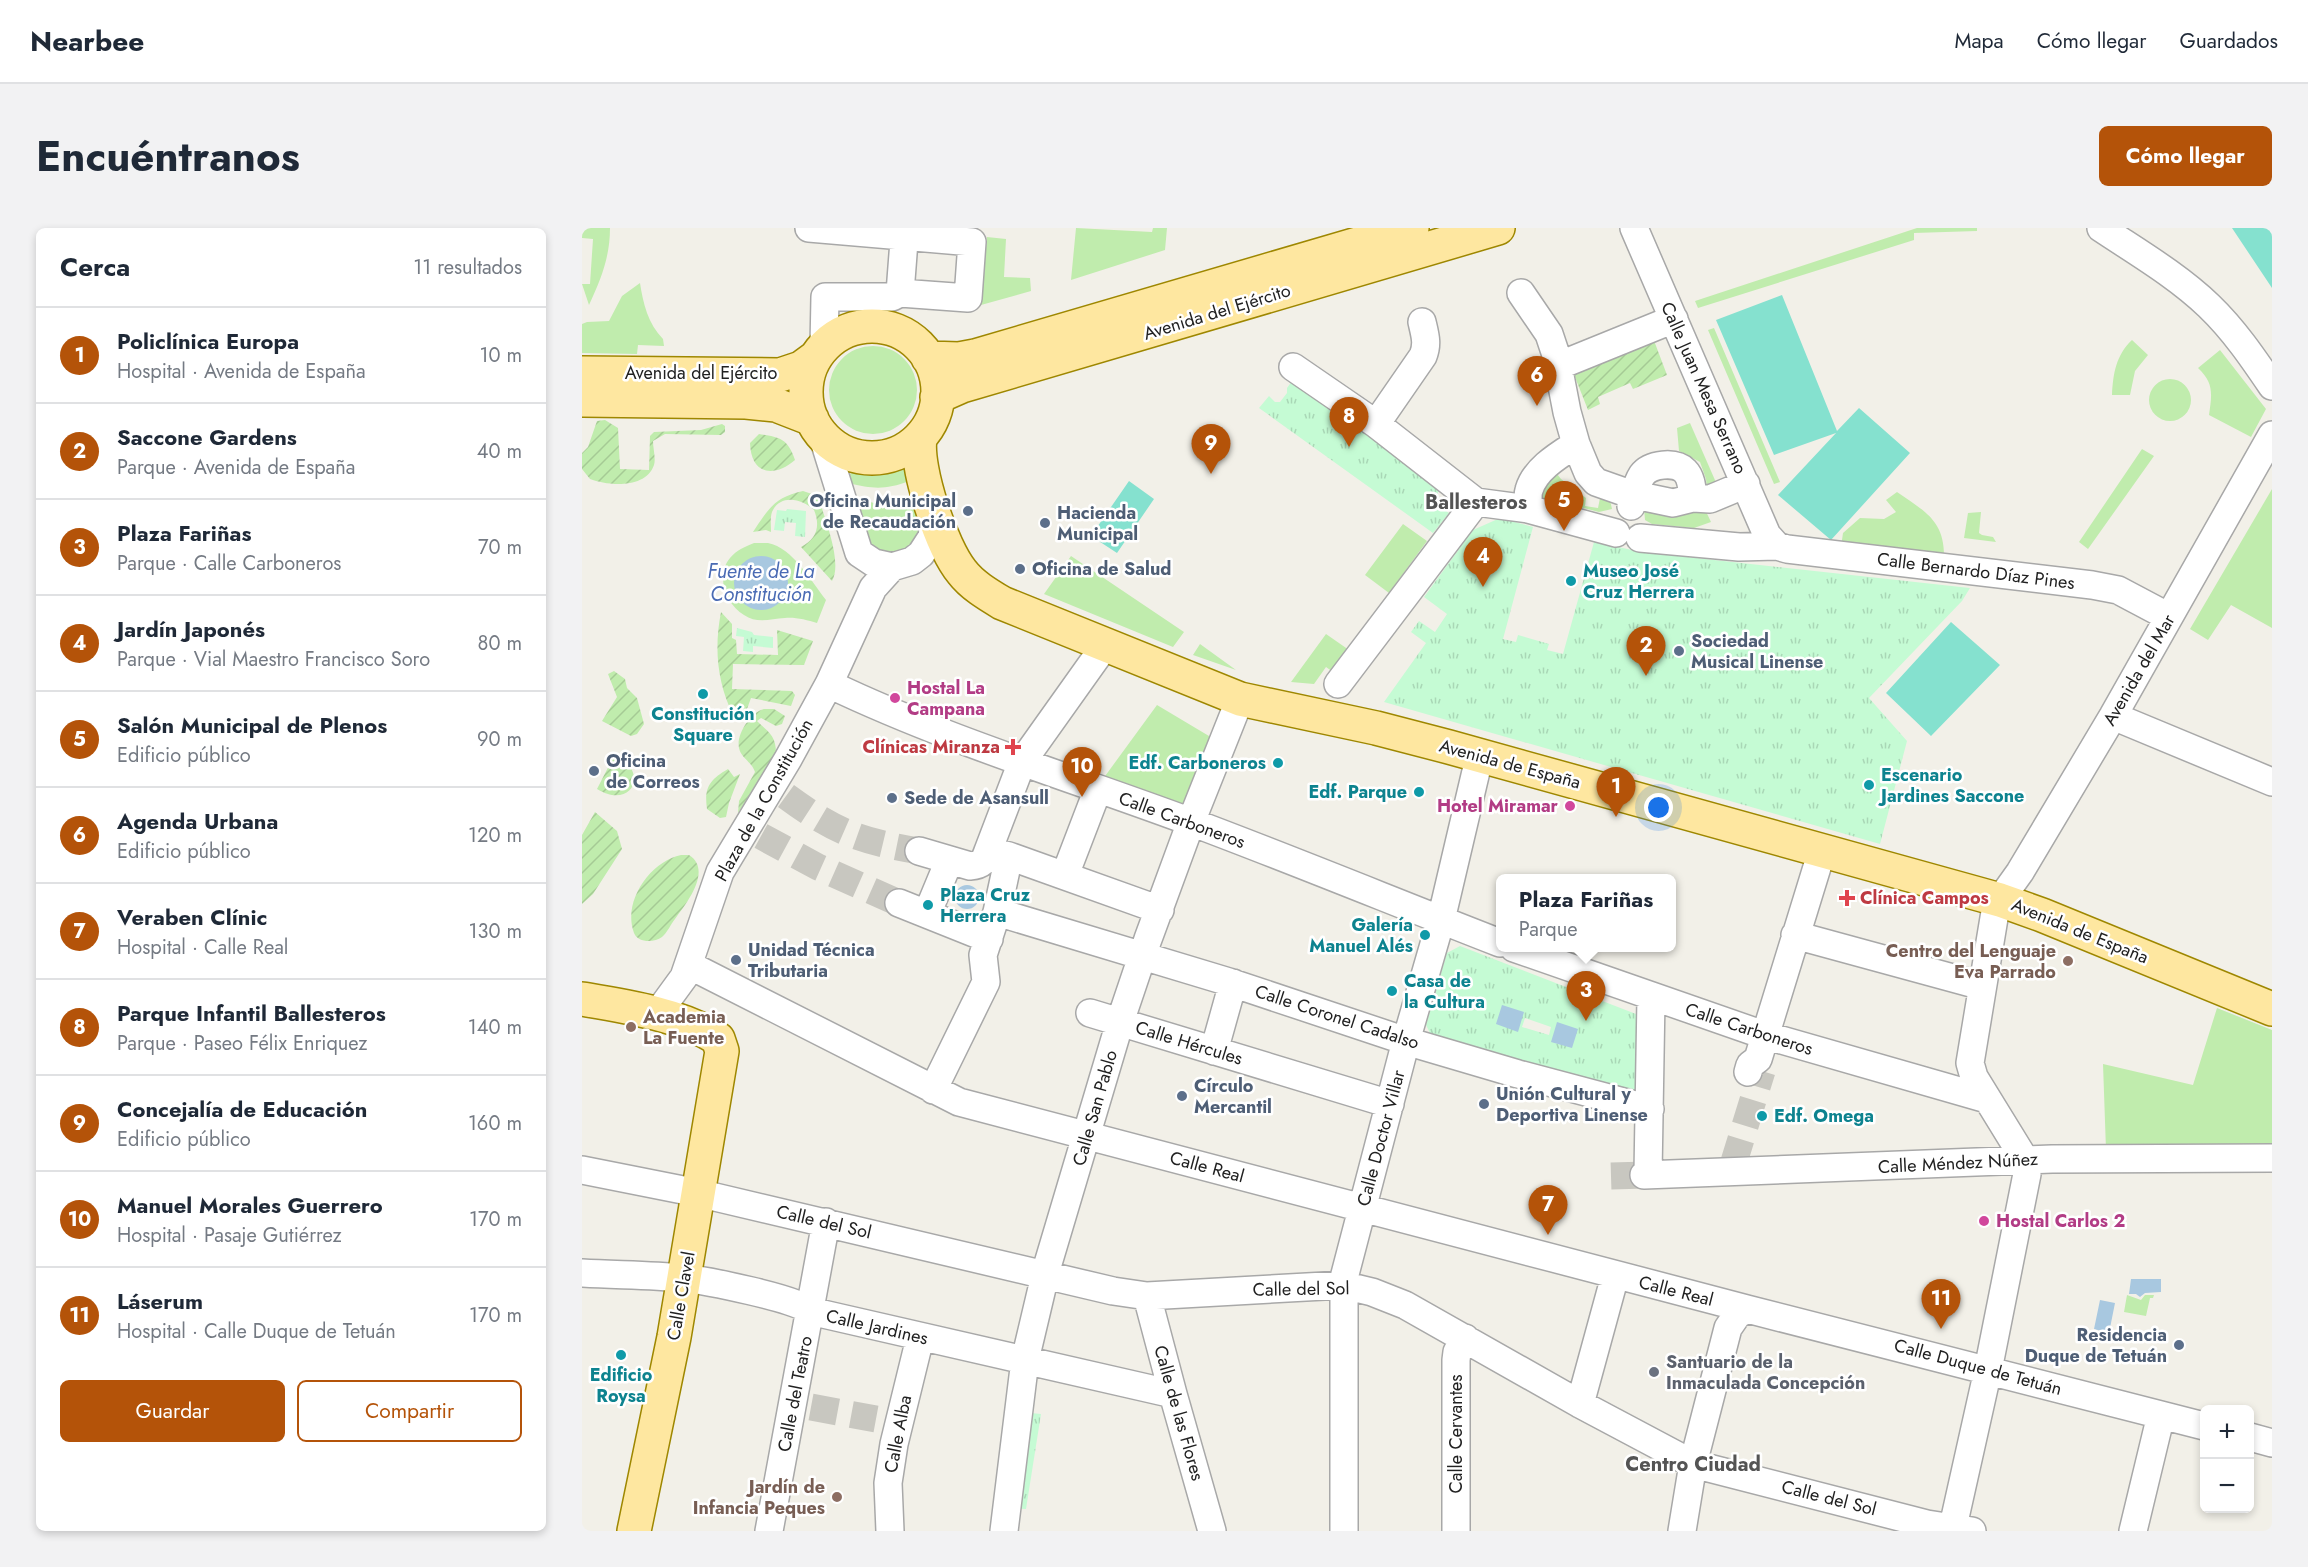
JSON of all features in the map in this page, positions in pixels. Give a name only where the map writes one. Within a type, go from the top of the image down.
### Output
[{"type":"main road","name":"Avenida del Ejército","points":[[928,358],[959,359],[975,356],[1412,228]]},
{"type":"main road","name":"Avenida del Ejército","points":[[937,397],[962,386],[1498,228]]},
{"type":"main road","points":[[864,326],[879,326],[907,337],[919,346],[928,358],[935,375],[937,397],[931,422],[920,438],[894,455],[869,459],[841,450],[817,427],[806,402],[806,382],[820,352],[836,337],[864,326]]},
{"type":"main road","name":"Avenida del Ejército","points":[[582,373],[780,375],[801,368],[820,352]]},
{"type":"main road","name":"Avenida del Ejército","points":[[582,400],[746,402],[776,405],[817,427]]},
{"type":"main road","name":"Avenida de España","points":[[920,438],[920,464],[934,514],[951,555],[961,571],[975,586],[1002,603],[1240,699],[1376,728],[1486,757],[2000,900],[2272,1009]]},
{"type":"main road","points":[[582,999],[663,1006]]},
{"type":"main road","name":"Calle Clavel","points":[[634,1531],[674,1337],[721,1060],[721,1044],[718,1039],[663,1006]]},
{"type":"street","points":[[809,228],[973,235],[968,298],[900,293],[892,297],[825,297],[820,352]]},
{"type":"street","name":"Calle Juan Mesa Serrano","points":[[1634,228],[1767,535],[1777,546]]},
{"type":"street","points":[[2101,228],[2162,269],[2208,305],[2238,338],[2272,386]]},
{"type":"street","points":[[900,293],[905,232]]},
{"type":"street","points":[[1521,293],[1550,334],[1576,444],[1588,473],[1596,482],[1633,500],[1673,502],[1693,498],[1710,499],[1746,484]]},
{"type":"street","points":[[1558,366],[1674,319]]},
{"type":"street","points":[[1376,424],[1423,356],[1426,339],[1422,322]]},
{"type":"street","points":[[1293,367],[1376,424],[1476,502],[1338,684]]},
{"type":"street","points":[[817,427],[859,553],[874,563],[892,567],[912,561],[921,554],[932,537],[934,514]]},
{"type":"street","name":"Avenida del Mar","points":[[2000,900],[2020,872],[2113,716],[2272,435]]},
{"type":"street","points":[[1528,509],[1528,493],[1537,476],[1548,464],[1576,444]]},
{"type":"street","points":[[1633,500],[1644,473],[1656,467],[1670,466],[1685,471],[1689,477],[1693,498]]},
{"type":"street","name":"Calle Bernardo Díaz Pines","points":[[1476,502],[1528,509],[1628,535],[1739,547],[1777,546],[2105,587],[2129,594],[2169,617]]},
{"type":"street","name":"Plaza de la Constitución","points":[[663,1006],[689,965],[720,872],[754,831],[779,790],[864,604],[878,581],[892,567]]},
{"type":"street","points":[[933,1090],[982,993],[987,977],[983,955],[997,912],[997,848],[1022,762],[1106,644]]},
{"type":"street","name":"Calle Carboneros","points":[[829,684],[900,717],[1191,822],[1496,941]]},
{"type":"street","name":"Calle San Pablo","points":[[1004,1531],[1025,1360],[1044,1276],[1120,1022],[1191,822],[1240,699]]},
{"type":"street","points":[[2113,716],[2272,782]]},
{"type":"street","name":"Calle Doctor Villar","points":[[1344,1531],[1343,1285],[1406,1041],[1441,920],[1478,767],[1482,758],[1486,757]]},
{"type":"street","points":[[1054,871],[1098,789]]},
{"type":"street","points":[[919,851],[949,861],[978,866],[997,848]]},
{"type":"street","points":[[997,848],[1160,910]]},
{"type":"street","points":[[1758,1059],[1822,851]]},
{"type":"street","points":[[927,914],[949,861]]},
{"type":"street","points":[[1958,1530],[2026,1181],[2025,1160],[1974,1077],[1970,1063],[1982,986],[2000,900]]},
{"type":"street","points":[[899,903],[989,939]]},
{"type":"street","name":"Calle Coronel Cadalso","points":[[997,912],[1233,983],[1406,1041],[1650,1109]]},
{"type":"street","points":[[1795,935],[1982,986]]},
{"type":"street","name":"Calle Carboneros","points":[[1525,952],[1643,994],[1758,1059],[1987,1099]]},
{"type":"street","name":"Calle Real","points":[[689,965],[959,1102],[993,1113],[1087,1135],[1362,1210],[1749,1309]]},
{"type":"street","points":[[1214,1051],[1233,983]]},
{"type":"street","points":[[1643,994],[1650,1109]]},
{"type":"street","name":"Calle Hércules","points":[[1090,1013],[1390,1104]]},
{"type":"street","name":"Calle Méndez Núñez","points":[[1650,1109],[1646,1174],[1728,1169],[1905,1166],[2025,1160],[2272,1158]]},
{"type":"street","name":"Calle del Sol","points":[[582,1170],[826,1222],[1113,1291],[1147,1296],[1343,1285],[1372,1292],[1405,1305],[1580,1404],[1693,1464],[1958,1530]]},
{"type":"street","name":"Calle del Teatro","points":[[769,1531],[802,1405],[810,1311],[826,1222]]},
{"type":"street","name":"Calle Jardines","points":[[582,1273],[684,1278],[793,1301],[807,1307],[810,1311],[920,1338],[1173,1394]]},
{"type":"street","points":[[1580,1404],[1615,1276]]},
{"type":"street","name":"Calle de las Flores","points":[[1147,1296],[1212,1531]]},
{"type":"street","points":[[1682,1531],[1693,1464],[1728,1328],[1737,1315],[1749,1309]]},
{"type":"street","name":"Calle Duque de Tetuán","points":[[1749,1309],[2200,1425]]},
{"type":"street","name":"Calle Alba","points":[[890,1531],[888,1421],[920,1338]]},
{"type":"street","name":"Calle Cervantes","points":[[1456,1531],[1456,1360],[1457,1352],[1465,1338]]},
{"type":"street","points":[[2133,1531],[2162,1415]]},
{"type":"street","points":[[2254,1438],[2272,1443]]},
{"type":"green space","points":[[582,228],[610,228],[604,268],[589,305],[582,284],[590,284],[593,239],[582,238]]},
{"type":"green space","points":[[1076,228],[1152,232],[1153,228],[1167,228],[1165,250],[1071,280]]},
{"type":"green space","points":[[1917,228],[1977,228],[1977,231],[1914,233],[1914,240],[1698,308],[1695,301]]},
{"type":"green space","points":[[987,237],[1006,239],[1004,277],[1030,278],[1031,291],[981,305]]},
{"type":"green space","points":[[640,283],[647,313],[663,339],[664,346],[638,345],[637,354],[582,353],[582,324],[609,321],[622,296]]},
{"type":"green space","points":[[1714,328],[1780,482],[1774,484],[1708,330]]},
{"type":"green space","points":[[1650,330],[1667,375],[1633,389],[1630,383],[1598,397],[1600,404],[1588,410],[1573,372]]},
{"type":"green space","points":[[2132,340],[2148,355],[2135,371],[2130,395],[2112,395],[2116,365],[2122,352]]},
{"type":"green space","points":[[873,346],[898,353],[910,365],[917,390],[910,415],[898,427],[873,434],[848,427],[836,415],[829,390],[836,365],[848,353]]},
{"type":"green space","points":[[2220,350],[2266,409],[2251,437],[2209,415],[2211,389],[2207,379],[2198,368]]},
{"type":"green space","points":[[2170,379],[2185,385],[2191,400],[2185,415],[2170,421],[2155,415],[2149,400],[2155,385]]},
{"type":"green space","points":[[1292,381],[1440,486],[1438,501],[1449,513],[1433,533],[1259,408],[1269,396],[1275,402],[1280,402]]},
{"type":"green space","points":[[605,420],[618,428],[620,469],[649,470],[650,436],[654,432],[701,430],[722,424],[725,426],[725,432],[721,435],[665,434],[653,441],[655,457],[650,473],[635,482],[606,483],[590,479],[582,469],[582,453],[588,447],[597,421]]},
{"type":"green space","points":[[1690,423],[1718,487],[1707,489],[1700,462],[1679,451],[1677,428]]},
{"type":"green space","points":[[759,434],[782,440],[789,447],[795,460],[787,466],[772,471],[759,467],[751,454],[750,443]]},
{"type":"green space","points":[[2142,449],[2154,456],[2088,549],[2079,542]]},
{"type":"green space","points":[[901,467],[906,470],[910,481],[879,488],[848,483],[847,475],[853,473]]},
{"type":"green space","points":[[1554,470],[1561,479],[1586,498],[1585,506],[1598,508],[1600,498],[1610,500],[1612,509],[1599,512],[1547,501],[1540,496]]},
{"type":"green space","points":[[2272,489],[2272,628],[2231,605],[2208,640],[2190,629]]},
{"type":"green space","points":[[803,491],[818,496],[828,527],[835,563],[832,581],[801,547],[814,536],[817,527],[814,510],[809,506],[792,500],[780,502],[772,512],[771,532],[766,530],[753,532],[773,505],[785,497]]},
{"type":"green space","points":[[1897,492],[1924,511],[1937,525],[1941,534],[1944,558],[1841,547],[1843,533],[1860,518],[1884,519],[1896,512],[1886,500]]},
{"type":"green space","points":[[913,495],[919,532],[911,544],[893,557],[868,545],[851,497],[878,504]]},
{"type":"green space","points":[[1702,503],[1711,522],[1694,528],[1652,524],[1645,520],[1644,508],[1673,517],[1681,516]]},
{"type":"green space","points":[[787,509],[806,511],[805,537],[795,536],[796,523],[785,522],[784,531],[774,530],[777,510],[786,511]]},
{"type":"green space","points":[[1981,512],[1979,533],[1993,537],[1996,542],[1964,538],[1968,513]]},
{"type":"green space","points":[[1500,518],[1533,527],[1503,639],[1516,642],[1518,635],[1549,644],[1547,650],[1563,654],[1594,542],[1642,552],[1970,588],[1962,601],[1869,698],[1907,741],[1880,844],[1384,702],[1426,643],[1411,632],[1419,621],[1435,632],[1447,614],[1424,597],[1473,530]]},
{"type":"green space","points":[[1403,524],[1427,541],[1389,593],[1365,575]]},
{"type":"green space","points":[[754,543],[768,543],[786,551],[808,575],[826,600],[817,623],[793,618],[764,620],[749,618],[732,604],[725,589],[723,573],[735,553]]},
{"type":"green space","points":[[1071,556],[1184,632],[1173,647],[1044,594]]},
{"type":"green space","points":[[721,612],[732,624],[732,638],[736,640],[737,654],[778,655],[777,630],[813,641],[804,665],[733,664],[732,689],[792,691],[795,695],[791,706],[751,698],[747,709],[737,717],[733,715],[723,690],[718,665]]},
{"type":"green space","points":[[737,628],[752,632],[754,635],[773,637],[773,648],[753,646],[753,652],[743,651],[744,637],[736,636]]},
{"type":"green space","points":[[1326,634],[1349,650],[1333,672],[1326,667],[1314,684],[1291,682]]},
{"type":"green space","points":[[1200,644],[1236,670],[1193,655]]},
{"type":"green space","points":[[614,671],[625,679],[627,688],[637,698],[644,724],[637,734],[631,736],[602,721],[617,697],[608,674]]},
{"type":"green space","points":[[1157,705],[1214,739],[1184,813],[1100,783]]},
{"type":"green space","points":[[764,709],[774,709],[785,716],[782,724],[776,726],[761,718],[757,721],[773,738],[776,753],[738,813],[739,801],[755,772],[740,751],[740,736],[754,714]]},
{"type":"green space","points":[[615,754],[626,762],[632,770],[634,779],[627,792],[619,795],[597,789]]},
{"type":"green space","points":[[728,769],[734,777],[740,774],[726,817],[720,818],[707,809],[706,795],[712,781]]},
{"type":"green space","points":[[595,812],[617,831],[622,849],[593,894],[582,904],[582,835]]},
{"type":"green space","points":[[681,855],[689,855],[696,861],[698,869],[698,878],[691,896],[662,937],[651,941],[639,939],[634,933],[631,921],[632,908],[642,884],[659,865]]},
{"type":"green space","points":[[1460,946],[1636,1014],[1643,1026],[1640,1086],[1631,1092],[1434,1041],[1426,1025],[1447,953]],"holes":[[[1525,1018],[1551,1027],[1549,1035],[1522,1027]]]},
{"type":"green space","points":[[2217,1008],[2272,1030],[2272,1148],[2106,1150],[2103,1064],[2193,1085]]},
{"type":"green space","points":[[2127,1295],[2141,1300],[2145,1295],[2154,1295],[2150,1298],[2146,1316],[2124,1312]]},
{"type":"green space","points":[[1031,1413],[1041,1414],[1026,1509],[1007,1508]]},
{"type":"shaded area","points":[[2232,228],[2272,228],[2272,288]]},
{"type":"shaded area","points":[[1782,295],[1837,431],[1859,408],[1910,453],[1831,540],[1778,495],[1836,433],[1774,455],[1716,320]]},
{"type":"shaded area","points":[[1129,481],[1154,499],[1117,553],[1091,536]]},
{"type":"shaded area","points":[[1951,622],[2000,665],[1931,736],[1886,693]]},
{"type":"water","name":"Fuente de La Constitución","points":[[761,556],[771,558],[780,564],[786,573],[788,583],[786,593],[780,602],[771,608],[761,610],[751,608],[742,602],[736,593],[734,583],[736,573],[742,564],[751,558]]},
{"type":"water","points":[[967,885],[976,888],[979,897],[976,906],[967,909],[958,906],[955,897],[958,888]]},
{"type":"water","points":[[1502,1005],[1524,1012],[1518,1032],[1496,1024]]},
{"type":"water","points":[[1557,1022],[1578,1029],[1572,1048],[1551,1042]]},
{"type":"water","points":[[2131,1279],[2161,1279],[2161,1292],[2145,1293],[2140,1297],[2136,1294],[2129,1294]]},
{"type":"water","points":[[2100,1300],[2115,1303],[2109,1333],[2094,1329]]},
{"type":"tunnel","points":[[786,796],[834,827],[864,839],[919,851]]},
{"type":"tunnel","points":[[761,836],[818,867],[899,903]]},
{"type":"tunnel","points":[[1733,1165],[1762,1071]]},
{"type":"tunnel","points":[[1611,1176],[1644,1175]]},
{"type":"tunnel","points":[[811,1407],[876,1419]]},
{"type":"place","name":"Agenda Urbana","points":[[1537,406]]},
{"type":"place","name":"Parque Infantil Ballesteros","points":[[1349,447]]},
{"type":"place","name":"Concejalía de Educación","points":[[1211,474]]},
{"type":"place","name":"Oficina Municipal de Recaudación","points":[[968,511]]},
{"type":"place","name":"Hacienda Municipal","points":[[1045,523]]},
{"type":"place","name":"Salón Municipal de Plenos","points":[[1564,531]]},
{"type":"place","name":"Oficina de Salud","points":[[1020,569]]},
{"type":"place","name":"Museo José Cruz Herrera","points":[[1571,581]]},
{"type":"place","name":"Jardín Japonés","points":[[1483,587]]},
{"type":"place","name":"Sociedad Musical Linense","points":[[1679,651]]},
{"type":"place","name":"Saccone Gardens","points":[[1646,676]]},
{"type":"place","name":"Constitución Square","points":[[703,694]]},
{"type":"place","name":"Hostal La Campana","points":[[895,698]]},
{"type":"place","name":"Clínicas Miranza","points":[[1013,747]]},
{"type":"place","name":"Edf. Carboneros","points":[[1278,763]]},
{"type":"place","name":"Oficina de Correos","points":[[594,771]]},
{"type":"place","name":"Escenario Jardines Saccone","points":[[1869,785]]},
{"type":"place","name":"Edf. Parque","points":[[1419,792]]},
{"type":"place","name":"Manuel Morales Guerrero","points":[[1082,797]]},
{"type":"place","name":"Sede de Asansull","points":[[892,798]]},
{"type":"place","name":"Hotel Miramar","points":[[1570,806]]},
{"type":"place","name":"Policlínica Europa","points":[[1616,817]]},
{"type":"place","name":"Clínica Campos","points":[[1847,898]]},
{"type":"place","name":"Plaza Cruz Herrera","points":[[928,905]]},
{"type":"place","name":"Galería Manuel Alés","points":[[1425,935]]},
{"type":"place","name":"Unidad Técnica Tributaria","points":[[736,960]]},
{"type":"place","name":"Centro del Lenguaje Eva Parrado","points":[[2068,961]]},
{"type":"place","name":"Casa de la Cultura","points":[[1392,991]]},
{"type":"place","name":"Plaza Fariñas","points":[[1586,1021]]},
{"type":"place","name":"Academia La Fuente","points":[[631,1027]]},
{"type":"place","name":"Círculo Mercantil","points":[[1182,1096]]},
{"type":"place","name":"Unión Cultural y Deportiva Linense","points":[[1484,1104]]},
{"type":"place","name":"Edf. Omega","points":[[1762,1116]]},
{"type":"place","name":"Hostal Carlos 2","points":[[1984,1221]]},
{"type":"place","name":"Veraben Clínic","points":[[1548,1235]]},
{"type":"place","name":"Láserum","points":[[1941,1329]]},
{"type":"place","name":"Residencia Duque de Tetuán","points":[[2179,1345]]},
{"type":"place","name":"Edificio Roysa","points":[[621,1355]]},
{"type":"place","name":"Santuario de la Inmaculada Concepción","points":[[1654,1372]]},
{"type":"place","name":"Jardín de Infancia Peques","points":[[837,1497]]},
{"type":"district","name":"Ballesteros","points":[[1476,502]]},
{"type":"district","name":"Centro Ciudad","points":[[1693,1464]]}]
